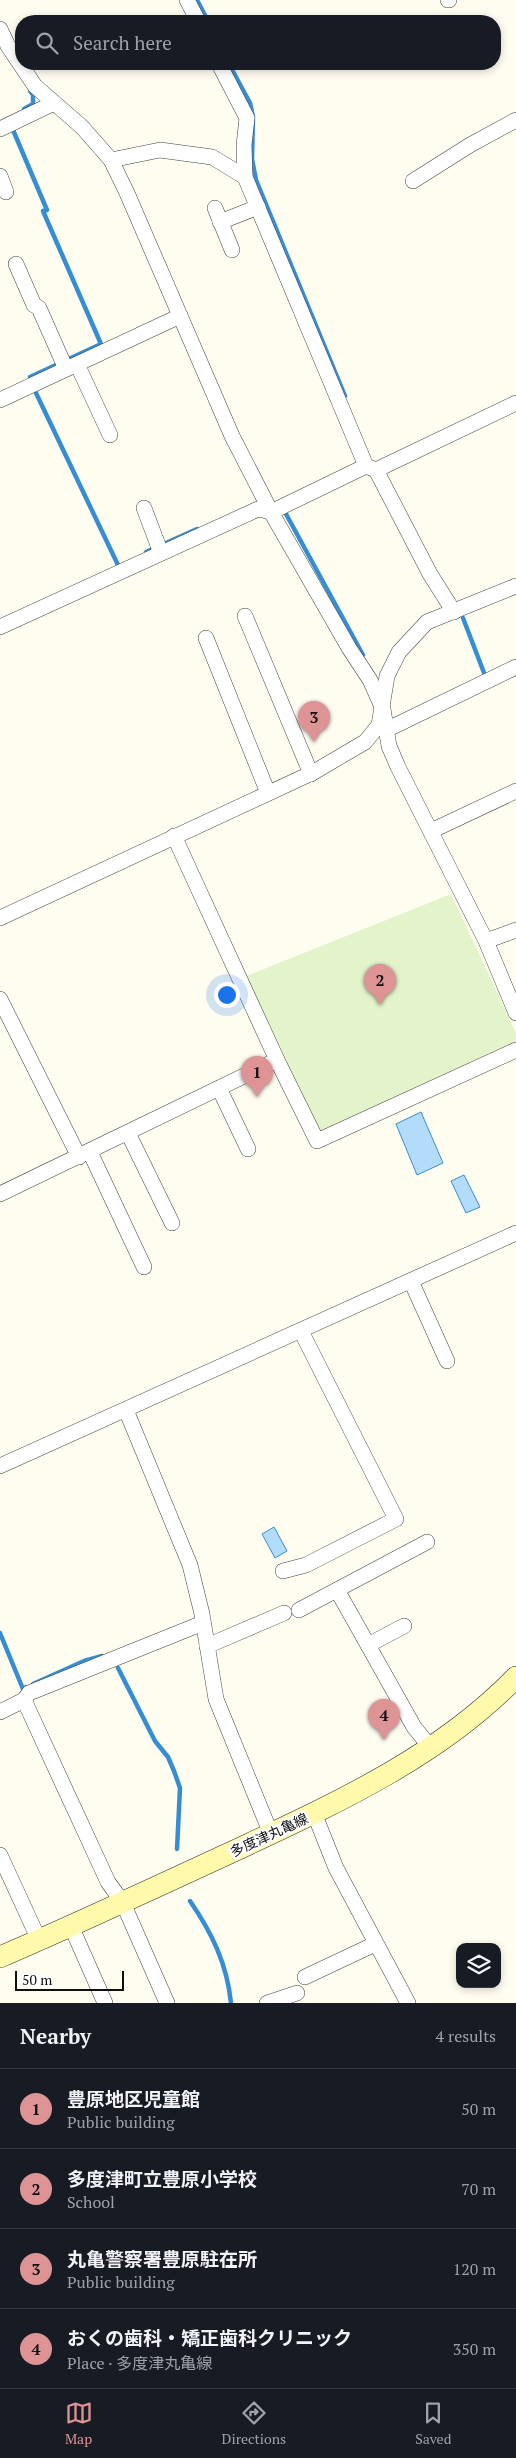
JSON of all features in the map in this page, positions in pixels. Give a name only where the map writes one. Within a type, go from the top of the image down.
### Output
[{"type":"main road","name":"多度津丸亀線","points":[[0,1958],[314,1814],[371,1784],[431,1748],[490,1704],[516,1677]]},
{"type":"street","points":[[187,0],[195,15]]},
{"type":"street","points":[[0,29],[15,56]]},
{"type":"street","points":[[24,70],[35,86],[82,127],[111,160],[232,436],[271,512],[349,648],[370,680],[383,709],[389,746],[398,767],[486,941],[516,1013]]},
{"type":"street","points":[[223,70],[247,118],[244,145],[245,176],[258,207],[371,468],[430,574],[454,612]]},
{"type":"street","points":[[0,129],[54,103]]},
{"type":"street","points":[[413,181],[470,145],[516,120]]},
{"type":"street","points":[[111,160],[160,150],[212,157],[245,176]]},
{"type":"street","points":[[0,176],[6,192]]},
{"type":"street","points":[[232,250],[217,215],[258,207]]},
{"type":"street","points":[[16,264],[34,305],[39,308],[67,364],[110,435]]},
{"type":"street","points":[[0,400],[67,364],[180,316]]},
{"type":"street","points":[[0,627],[159,549],[258,509],[271,512],[516,404]]},
{"type":"street","points":[[144,508],[159,549]]},
{"type":"street","points":[[0,918],[311,774],[365,742],[379,725],[387,676],[399,652],[427,622],[516,586]]},
{"type":"street","points":[[245,616],[311,774]]},
{"type":"street","points":[[206,638],[268,793]]},
{"type":"street","points":[[386,730],[516,667]]},
{"type":"street","points":[[431,831],[516,792]]},
{"type":"street","points":[[174,836],[277,1060],[317,1141],[516,1050]]},
{"type":"street","points":[[486,941],[516,930]]},
{"type":"street","points":[[0,998],[144,1267]]},
{"type":"street","points":[[0,1194],[277,1060]]},
{"type":"street","points":[[219,1088],[248,1149]]},
{"type":"street","points":[[128,1133],[172,1223]]},
{"type":"street","points":[[0,1466],[516,1233]]},
{"type":"street","points":[[411,1281],[447,1362]]},
{"type":"street","points":[[283,1571],[306,1565],[396,1519],[301,1331]]},
{"type":"street","points":[[126,1410],[190,1565],[204,1623],[216,1699],[271,1834]]},
{"type":"street","points":[[299,1610],[427,1542]]},
{"type":"street","points":[[337,1590],[414,1727],[431,1748]]},
{"type":"street","points":[[207,1646],[284,1613]]},
{"type":"street","points":[[0,1712],[24,1700],[29,1693],[204,1623]]},
{"type":"street","points":[[368,1645],[404,1626]]},
{"type":"street","points":[[24,1700],[108,1882],[123,1902],[167,2003]]},
{"type":"street","points":[[314,1814],[336,1868],[408,2003]]},
{"type":"street","points":[[0,1855],[39,1940]]},
{"type":"street","points":[[71,1926],[105,2003]]},
{"type":"street","points":[[305,1977],[375,1944]]},
{"type":"street","points":[[267,2003],[297,1993]]},
{"type":"green space","points":[[451,894],[516,1033],[516,1044],[320,1132],[244,977]]},
{"type":"water","points":[[421,1112],[443,1163],[417,1175],[396,1124]]},
{"type":"water","points":[[464,1175],[480,1207],[466,1213],[451,1181]]},
{"type":"water","points":[[274,1527],[287,1551],[275,1558],[262,1534]]},
{"type":"waterway","points":[[197,0],[205,15]]},
{"type":"waterway","points":[[232,70],[250,103],[253,117],[252,159],[256,180],[345,396]]},
{"type":"waterway","points":[[24,109],[33,104],[33,95],[30,91]]},
{"type":"waterway","points":[[13,130],[47,210],[43,211],[101,344],[30,377]]},
{"type":"waterway","points":[[36,393],[118,565]]},
{"type":"waterway","points":[[286,514],[363,655]]},
{"type":"waterway","points":[[146,552],[197,529]]},
{"type":"waterway","points":[[463,618],[486,678]]},
{"type":"waterway","points":[[0,1633],[23,1689],[26,1687]]},
{"type":"waterway","points":[[33,1684],[84,1661],[102,1656]]},
{"type":"waterway","points":[[118,1668],[155,1741],[168,1757],[180,1788],[177,1849]]},
{"type":"waterway","points":[[190,1901],[212,1937],[217,1949],[226,1975],[231,2003]]},
{"type":"place","name":"丸亀警察署豊原駐在所","points":[[314,742]]},
{"type":"place","name":"多度津町立豊原小学校","points":[[380,1005]]},
{"type":"place","name":"豊原地区児童館","points":[[257,1097]]},
{"type":"place","name":"おくの歯科・矯正歯科クリニック","points":[[384,1740]]}]
